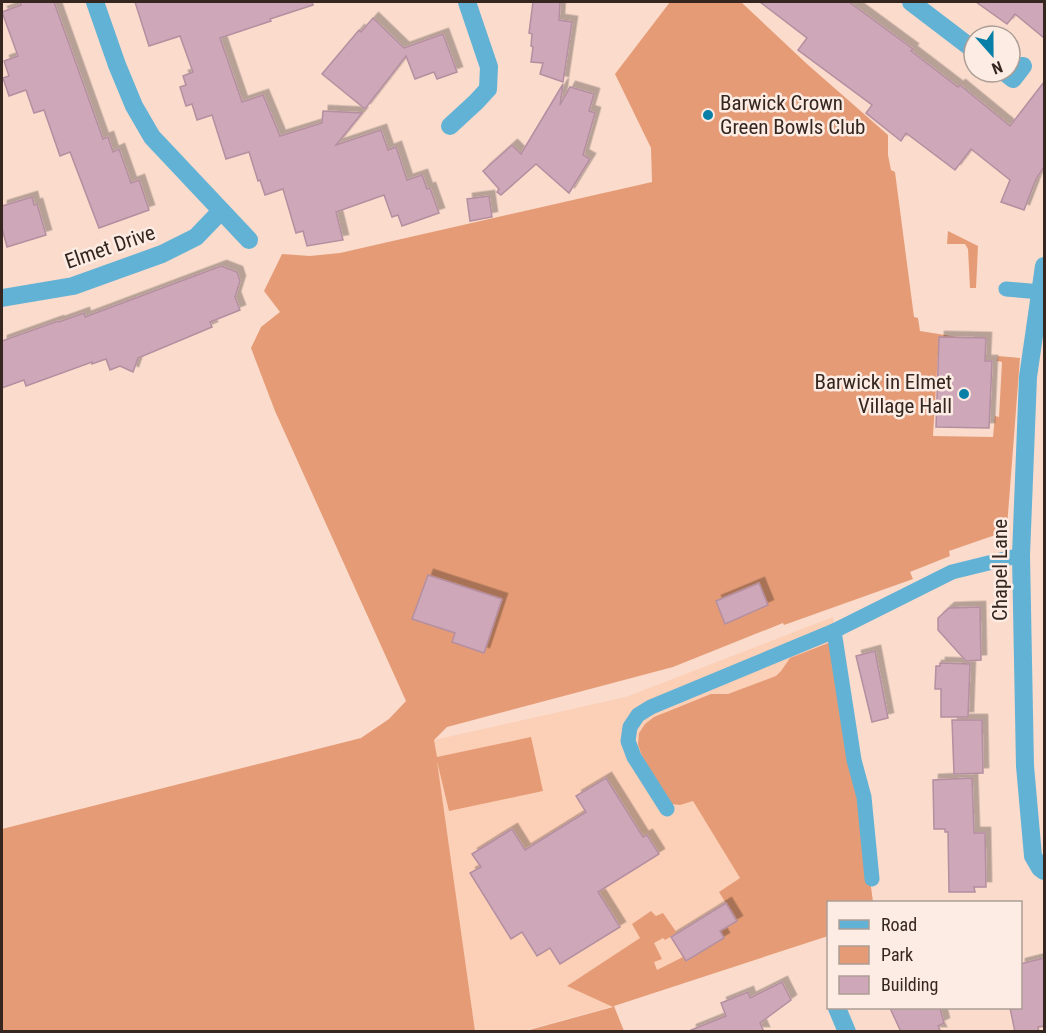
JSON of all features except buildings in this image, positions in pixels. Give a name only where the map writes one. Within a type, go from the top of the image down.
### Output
[{"type":"street","points":[[95,2],[117,65],[134,105],[152,137],[249,240]]},
{"type":"street","points":[[445,125],[476,102],[488,88],[489,67],[466,2]]},
{"type":"street","points":[[911,2],[962,41]]},
{"type":"street","name":"Elmet Drive","points":[[2,298],[73,286],[162,254],[196,237],[221,211]]},
{"type":"street","name":"Chapel Lane","points":[[1044,266],[1021,555],[1025,766],[1033,856],[1044,871]]},
{"type":"street","points":[[837,1009],[848,1032]]},
{"type":"lane","points":[[1006,289],[1041,292]]},
{"type":"lane","points":[[667,809],[634,757],[628,741],[630,727],[638,715],[651,707],[834,631],[952,572],[1021,555]]},
{"type":"lane","points":[[834,631],[854,760],[864,797],[872,879]]},
{"type":"shaded area","points":[[833,617],[873,901],[827,901],[827,936],[614,1006],[522,1031],[475,1031],[434,740],[626,697]]},
{"type":"green space","points":[[670,2],[741,2],[888,135],[888,155],[891,170],[895,172],[914,317],[918,318],[920,331],[957,337],[939,337],[933,436],[993,437],[995,416],[999,417],[1002,362],[997,361],[998,356],[1020,358],[1007,527],[1004,532],[949,551],[950,556],[910,572],[913,579],[784,625],[783,623],[673,667],[447,727],[434,740],[437,757],[531,737],[543,791],[449,811],[437,761],[475,1031],[2,1032],[2,829],[361,738],[389,719],[406,701],[275,411],[251,348],[261,327],[280,312],[264,291],[282,254],[310,256],[340,253],[652,182],[651,148],[615,74]]},
{"type":"green space","points":[[948,231],[978,246],[976,288],[970,288],[968,249],[965,244],[947,244]]},
{"type":"green space","points":[[831,642],[854,760],[873,901],[827,901],[827,936],[614,1006],[624,1031],[522,1032],[613,1007],[567,986],[640,938],[632,924],[651,911],[656,916],[663,913],[677,933],[654,943],[662,959],[654,962],[657,970],[683,957],[686,961],[723,938],[720,931],[737,921],[719,892],[740,878],[693,801],[680,805],[671,804],[642,756],[638,745],[639,733],[654,717],[711,694],[728,694],[776,676],[790,658]]},
{"type":"place","name":"Barwick Crown Green Bowls Club","points":[[708,115]]},
{"type":"place","name":"Barwick in Elmet Village Hall","points":[[964,394]]}]
